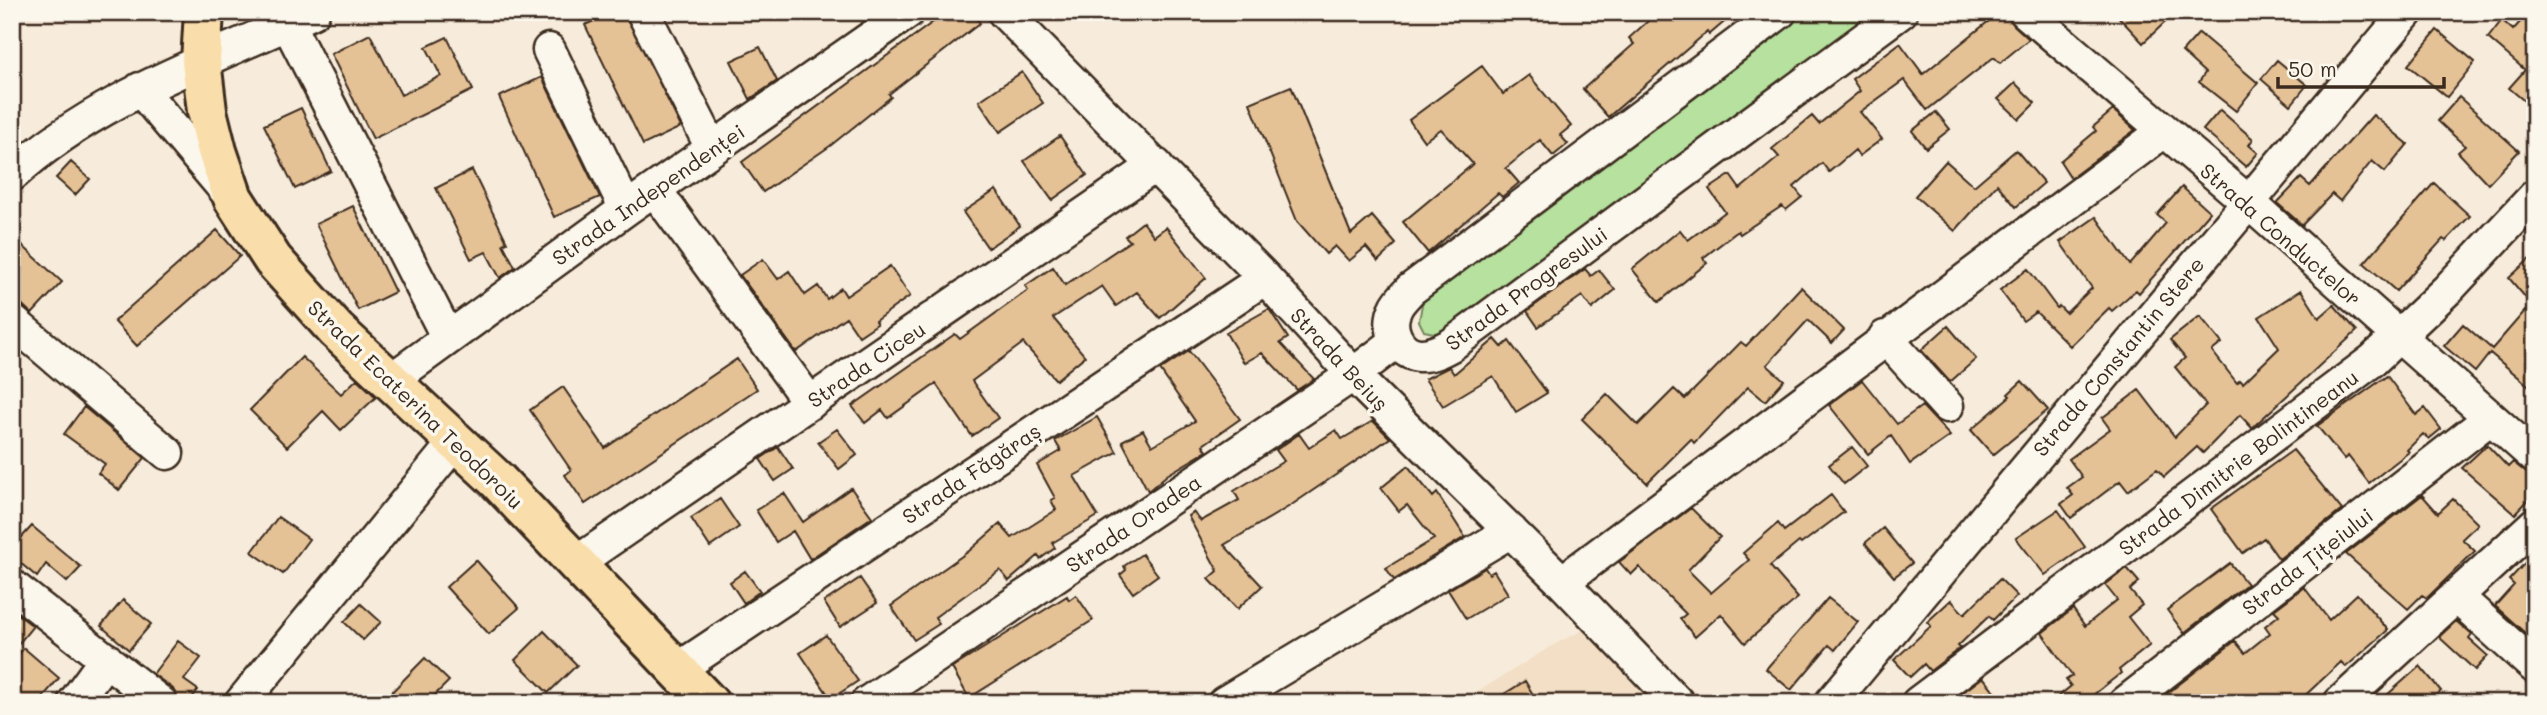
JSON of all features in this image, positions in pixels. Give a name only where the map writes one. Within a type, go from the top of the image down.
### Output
[{"type":"main road","name":"Strada Ecaterina Teodoroiu","points":[[204,12],[201,61],[207,110],[233,198],[273,260],[336,330],[456,441],[709,703]]},
{"type":"street","points":[[643,12],[712,148]]},
{"type":"street","name":"Strada Independenței","points":[[391,380],[626,209],[908,12]]},
{"type":"street","name":"Strada Beiuș","points":[[1004,12],[1156,165],[1354,374],[1562,582],[1678,703]]},
{"type":"street","points":[[1397,341],[1391,326],[1396,308],[1410,290],[1780,12]]},
{"type":"street","name":"Strada Progresului","points":[[1397,341],[1407,351],[1419,355],[1435,353],[1451,345],[1901,12]]},
{"type":"street","name":"Strada Constantin Stere","points":[[1831,703],[2246,201],[2407,12]]},
{"type":"street","name":"Strada Conductelor","points":[[2031,14],[2535,457]]},
{"type":"street","points":[[12,175],[72,128],[140,89],[301,18],[448,338]]},
{"type":"street","points":[[549,50],[626,209]]},
{"type":"street","points":[[140,89],[233,198]]},
{"type":"street","points":[[1562,582],[1885,337],[2164,131]]},
{"type":"street","name":"Strada Ciceu","points":[[576,563],[1156,165]]},
{"type":"street","points":[[655,190],[810,403]]},
{"type":"street","name":"Strada Dimitrie Bolintineanu","points":[[1918,703],[2341,386],[2398,337],[2535,196]]},
{"type":"street","name":"Strada Făgăraș","points":[[678,669],[1265,278]]},
{"type":"street","points":[[12,321],[167,453]]},
{"type":"street","points":[[1885,337],[1947,406]]},
{"type":"street","name":"Strada Oradea","points":[[867,703],[1354,374],[1397,341]]},
{"type":"street","name":"Strada Țițeiului","points":[[2125,703],[2490,419]]},
{"type":"street","points":[[241,703],[456,441]]},
{"type":"street","points":[[2340,703],[2535,524]]},
{"type":"street","points":[[1224,703],[1511,531]]},
{"type":"street","points":[[12,586],[161,703]]},
{"type":"street","points":[[2456,596],[2535,667]]},
{"type":"street","points":[[74,703],[106,659]]},
{"type":"shaded area","points":[[1583,630],[1652,703],[1459,703],[1555,644]]},
{"type":"green space","points":[[1799,12],[1892,12],[1444,335],[1424,331],[1419,321],[1423,299]]},
{"type":"building","points":[[613,12],[625,12],[681,127],[643,145],[585,25]]},
{"type":"building","points":[[926,12],[972,12],[980,23],[889,94],[891,97],[830,146],[763,192],[742,162],[933,22]]},
{"type":"building","points":[[1658,12],[1736,12],[1709,35],[1707,32],[1608,117],[1583,89],[1634,44],[1629,38]]},
{"type":"building","points":[[2000,12],[2006,12],[2014,25],[2029,39],[2000,63],[1994,57],[1927,110],[1904,80],[1860,112],[1882,139],[1859,156],[1855,150],[1829,172],[1822,163],[1794,187],[1802,197],[1786,210],[1782,206],[1740,234],[1738,231],[1703,258],[1707,263],[1659,302],[1632,269],[1680,230],[1688,240],[1725,212],[1709,189],[1730,175],[1740,189],[1779,157],[1772,149],[1812,116],[1819,124],[1860,91],[1852,79],[1900,43],[1923,74]]},
{"type":"building","points":[[2114,12],[2176,12],[2143,43]]},
{"type":"building","points":[[2529,12],[2535,12],[2535,110],[2509,88],[2525,70],[2488,38],[2502,20],[2513,30]]},
{"type":"building","points":[[2437,30],[2475,62],[2447,97],[2408,65]]},
{"type":"building","points":[[2199,33],[2258,83],[2236,111],[2199,82],[2205,73],[2182,52]]},
{"type":"building","points":[[370,34],[401,95],[441,76],[426,47],[447,37],[473,90],[373,139],[331,54]]},
{"type":"building","points":[[760,47],[777,81],[750,99],[731,61]]},
{"type":"building","points":[[2277,60],[2307,85],[2291,105],[2261,79]]},
{"type":"building","points":[[1482,66],[1503,94],[1529,75],[1571,126],[1560,135],[1568,144],[1553,156],[1540,140],[1506,168],[1519,183],[1502,197],[1498,193],[1428,253],[1403,222],[1473,164],[1441,129],[1424,141],[1409,120]]},
{"type":"building","points":[[1022,72],[1043,103],[1000,132],[979,101]]},
{"type":"building","points":[[542,77],[600,197],[554,217],[499,97]]},
{"type":"building","points":[[2015,83],[2035,103],[2019,119],[1998,99]]},
{"type":"building","points":[[1291,86],[1351,234],[1372,216],[1396,244],[1378,261],[1366,247],[1349,261],[1335,246],[1326,254],[1297,221],[1250,103]]},
{"type":"building","points":[[2459,97],[2519,151],[2488,184],[2458,152],[2465,146],[2438,121]]},
{"type":"building","points":[[301,108],[331,171],[295,189],[264,125]]},
{"type":"building","points":[[2113,110],[2135,130],[2071,178],[2060,161],[2096,131],[2093,127]]},
{"type":"building","points":[[2220,110],[2253,139],[2249,145],[2258,153],[2246,167],[2203,130]]},
{"type":"building","points":[[1936,112],[1950,129],[1926,148],[1912,131]]},
{"type":"building","points":[[2373,115],[2408,144],[2385,172],[2372,161],[2340,201],[2332,194],[2302,225],[2277,203],[2301,178],[2310,186]]},
{"type":"building","points":[[1060,136],[1087,175],[1052,200],[1024,161]]},
{"type":"building","points":[[2016,150],[2044,183],[2016,207],[1997,184],[1955,231],[1915,196],[1946,161],[1974,186]]},
{"type":"building","points":[[71,162],[90,179],[75,195],[56,178]]},
{"type":"building","points":[[472,170],[507,242],[503,244],[515,267],[500,278],[486,252],[471,259],[436,188]]},
{"type":"building","points":[[2434,183],[2470,216],[2446,241],[2443,239],[2396,291],[2364,263]]},
{"type":"building","points":[[2182,187],[2210,212],[2139,293],[2136,290],[2112,311],[2109,308],[2070,346],[2036,312],[2023,321],[2000,290],[2028,269],[2057,308],[2059,306],[2066,313],[2092,288],[2060,242],[2096,217],[2130,265],[2166,223],[2157,215]]},
{"type":"building","points":[[996,190],[1020,226],[988,248],[963,212]]},
{"type":"building","points":[[353,206],[395,292],[358,310],[316,224]]},
{"type":"building","points":[[1143,222],[1154,236],[1166,227],[1206,278],[1160,318],[1137,292],[1116,306],[1102,286],[1053,318],[1085,356],[1056,380],[1023,343],[972,381],[998,418],[972,436],[936,384],[888,418],[882,410],[865,423],[852,406],[955,334],[960,339],[1028,290],[1025,286],[1053,267],[1065,285],[1130,241],[1125,236]]},
{"type":"building","points":[[217,230],[240,256],[137,346],[114,321]]},
{"type":"building","points":[[12,236],[62,282],[32,314],[12,295]]},
{"type":"building","points":[[2535,254],[2535,391],[2490,353],[2475,372],[2444,346],[2463,324],[2492,349],[2531,304],[2509,278]]},
{"type":"building","points":[[763,259],[778,279],[789,271],[805,295],[818,286],[827,299],[841,288],[846,296],[890,266],[910,296],[859,336],[846,317],[796,352],[740,275]]},
{"type":"building","points":[[1585,269],[1591,276],[1599,270],[1615,290],[1592,309],[1582,296],[1538,327],[1527,311]]},
{"type":"building","points":[[1801,287],[1844,330],[1832,343],[1808,320],[1767,365],[1784,380],[1765,401],[1748,387],[1694,443],[1691,439],[1647,483],[1582,419],[1607,394],[1638,425],[1674,389],[1685,399],[1741,342],[1746,346]]},
{"type":"building","points":[[2301,290],[2319,318],[2334,305],[2357,331],[2252,428],[2240,415],[2203,453],[2197,447],[2164,477],[2157,469],[2128,491],[2120,481],[2071,518],[2061,504],[2073,495],[2067,488],[2082,477],[2069,459],[2110,429],[2102,418],[2139,390],[2175,437],[2206,405],[2175,367],[2185,358],[2170,340],[2200,316],[2222,343],[2212,351],[2237,383],[2240,380],[2243,383],[2279,348],[2259,317]]},
{"type":"building","points":[[1269,309],[1288,338],[1280,343],[1314,379],[1297,390],[1262,353],[1244,363],[1226,333]]},
{"type":"building","points":[[1948,326],[1976,359],[1950,382],[1921,350]]},
{"type":"building","points":[[1495,339],[1502,347],[1509,341],[1547,393],[1516,412],[1493,376],[1443,406],[1425,379],[1449,367],[1454,374]]},
{"type":"building","points":[[1189,351],[1240,419],[1203,445],[1207,451],[1167,475],[1148,491],[1122,441],[1143,430],[1152,446],[1195,421],[1160,370]]},
{"type":"building","points":[[302,357],[341,394],[357,379],[376,397],[341,430],[323,411],[287,447],[250,410]]},
{"type":"building","points":[[737,359],[757,389],[585,504],[565,475],[571,470],[530,410],[563,387],[605,448]]},
{"type":"building","points":[[2387,376],[2416,415],[2425,408],[2441,429],[2429,439],[2423,434],[2407,450],[2409,452],[2369,483],[2348,456],[2344,459],[2317,426]]},
{"type":"building","points":[[1862,380],[1897,424],[1922,406],[1950,436],[1910,464],[1891,436],[1868,454],[1829,405]]},
{"type":"building","points":[[2022,381],[2048,410],[1993,455],[1971,430],[2010,396],[2008,394]]},
{"type":"building","points":[[84,407],[145,458],[119,490],[98,473],[105,464],[64,434]]},
{"type":"building","points":[[1097,417],[1117,452],[1074,476],[1098,516],[1052,543],[1055,548],[1040,559],[1038,556],[1009,581],[1000,570],[935,617],[939,624],[914,640],[891,606],[969,551],[1000,524],[1012,538],[1056,510],[1051,500],[1055,498],[1037,465],[1061,451],[1055,441]]},
{"type":"building","points":[[1373,421],[1390,438],[1290,506],[1224,545],[1262,586],[1237,609],[1209,579],[1218,571],[1188,516],[1193,512],[1201,521],[1239,500],[1234,491],[1284,461],[1276,450],[1299,434],[1309,448],[1336,430],[1342,439]]},
{"type":"building","points":[[837,429],[857,455],[839,469],[818,442]]},
{"type":"building","points":[[2487,445],[2508,467],[2513,462],[2535,480],[2535,493],[2515,514],[2462,468]]},
{"type":"building","points":[[778,447],[793,469],[775,481],[760,459]]},
{"type":"building","points":[[1852,447],[1867,466],[1844,484],[1829,465]]},
{"type":"building","points":[[2293,450],[2342,510],[2279,559],[2264,538],[2243,553],[2211,509]]},
{"type":"building","points":[[1408,466],[1433,497],[1437,493],[1465,537],[1394,580],[1386,568],[1434,539],[1407,505],[1399,511],[1381,488]]},
{"type":"building","points":[[851,488],[872,517],[810,559],[793,531],[776,542],[756,510],[784,493],[803,522]]},
{"type":"building","points":[[1831,495],[1844,512],[1801,544],[1799,542],[1770,566],[1798,598],[1745,643],[1721,614],[1695,637],[1680,619],[1686,614],[1639,567],[1631,575],[1619,562],[1691,508],[1720,537],[1688,570],[1711,593],[1749,560],[1743,553],[1778,523],[1784,531]]},
{"type":"building","points":[[2422,495],[2438,513],[2453,499],[2478,524],[2462,539],[2475,551],[2427,598],[2422,595],[2408,609],[2346,554]]},
{"type":"building","points":[[720,499],[739,527],[710,547],[691,518]]},
{"type":"building","points":[[2058,510],[2085,547],[2045,575],[2016,538]]},
{"type":"building","points":[[278,517],[309,539],[283,574],[252,552]]},
{"type":"building","points":[[32,526],[81,567],[67,582],[46,564],[37,577],[12,556],[12,548]]},
{"type":"building","points":[[1883,528],[1912,563],[1894,577],[1865,543]]},
{"type":"building","points":[[1142,554],[1158,575],[1133,593],[1120,575],[1126,570],[1124,566]]},
{"type":"building","points":[[476,560],[519,608],[489,634],[446,587]]},
{"type":"building","points":[[2230,563],[2247,584],[2184,633],[2167,610]]},
{"type":"building","points":[[2525,563],[2535,572],[2535,642],[2495,606],[2514,585],[2509,580]]},
{"type":"building","points":[[1485,568],[1489,574],[1494,571],[1508,594],[1466,619],[1448,590]]},
{"type":"building","points":[[2127,568],[2139,582],[2130,590],[2142,605],[2128,617],[2150,645],[2119,670],[2121,673],[2083,703],[2050,703],[2071,686],[2066,680],[2072,676],[2042,633],[2073,609],[2085,626],[2117,600],[2105,585]]},
{"type":"building","points":[[745,571],[760,591],[744,603],[730,582]]},
{"type":"building","points":[[860,578],[877,603],[840,627],[824,602]]},
{"type":"building","points":[[2000,579],[2017,596],[1993,620],[1989,616],[1958,646],[1960,648],[1930,671],[1924,664],[1910,677],[1894,660],[1931,626],[1927,622],[1951,600],[1964,614]]},
{"type":"building","points":[[2304,587],[2329,620],[2357,594],[2388,630],[2346,667],[2341,662],[2297,703],[2155,703],[2235,641],[2245,653],[2270,633],[2265,626],[2279,615],[2274,610]]},
{"type":"building","points":[[1076,595],[1093,620],[969,698],[952,668],[1067,596],[1069,600]]},
{"type":"building","points":[[1828,598],[1858,622],[1835,650],[1829,645],[1791,690],[1766,669]]},
{"type":"building","points":[[123,600],[151,624],[129,650],[101,626]]},
{"type":"building","points":[[361,604],[381,622],[363,640],[344,622]]},
{"type":"building","points":[[12,610],[33,626],[12,652]]},
{"type":"building","points":[[2456,621],[2472,635],[2469,639],[2488,656],[2475,670],[2439,637]]},
{"type":"building","points":[[544,631],[577,665],[548,693],[515,660]]},
{"type":"building","points":[[826,635],[858,681],[831,699],[800,653]]},
{"type":"building","points":[[178,641],[201,658],[184,680],[198,690],[188,703],[179,703],[173,689],[153,674]]},
{"type":"building","points":[[24,648],[59,678],[38,703],[12,703],[12,662]]},
{"type":"building","points":[[425,658],[449,681],[427,703],[381,703]]},
{"type":"building","points":[[2420,666],[2441,691],[2427,703],[2378,703]]},
{"type":"building","points":[[1983,677],[2004,703],[1949,703]]},
{"type":"building","points":[[1525,681],[1538,703],[1490,703]]}]
